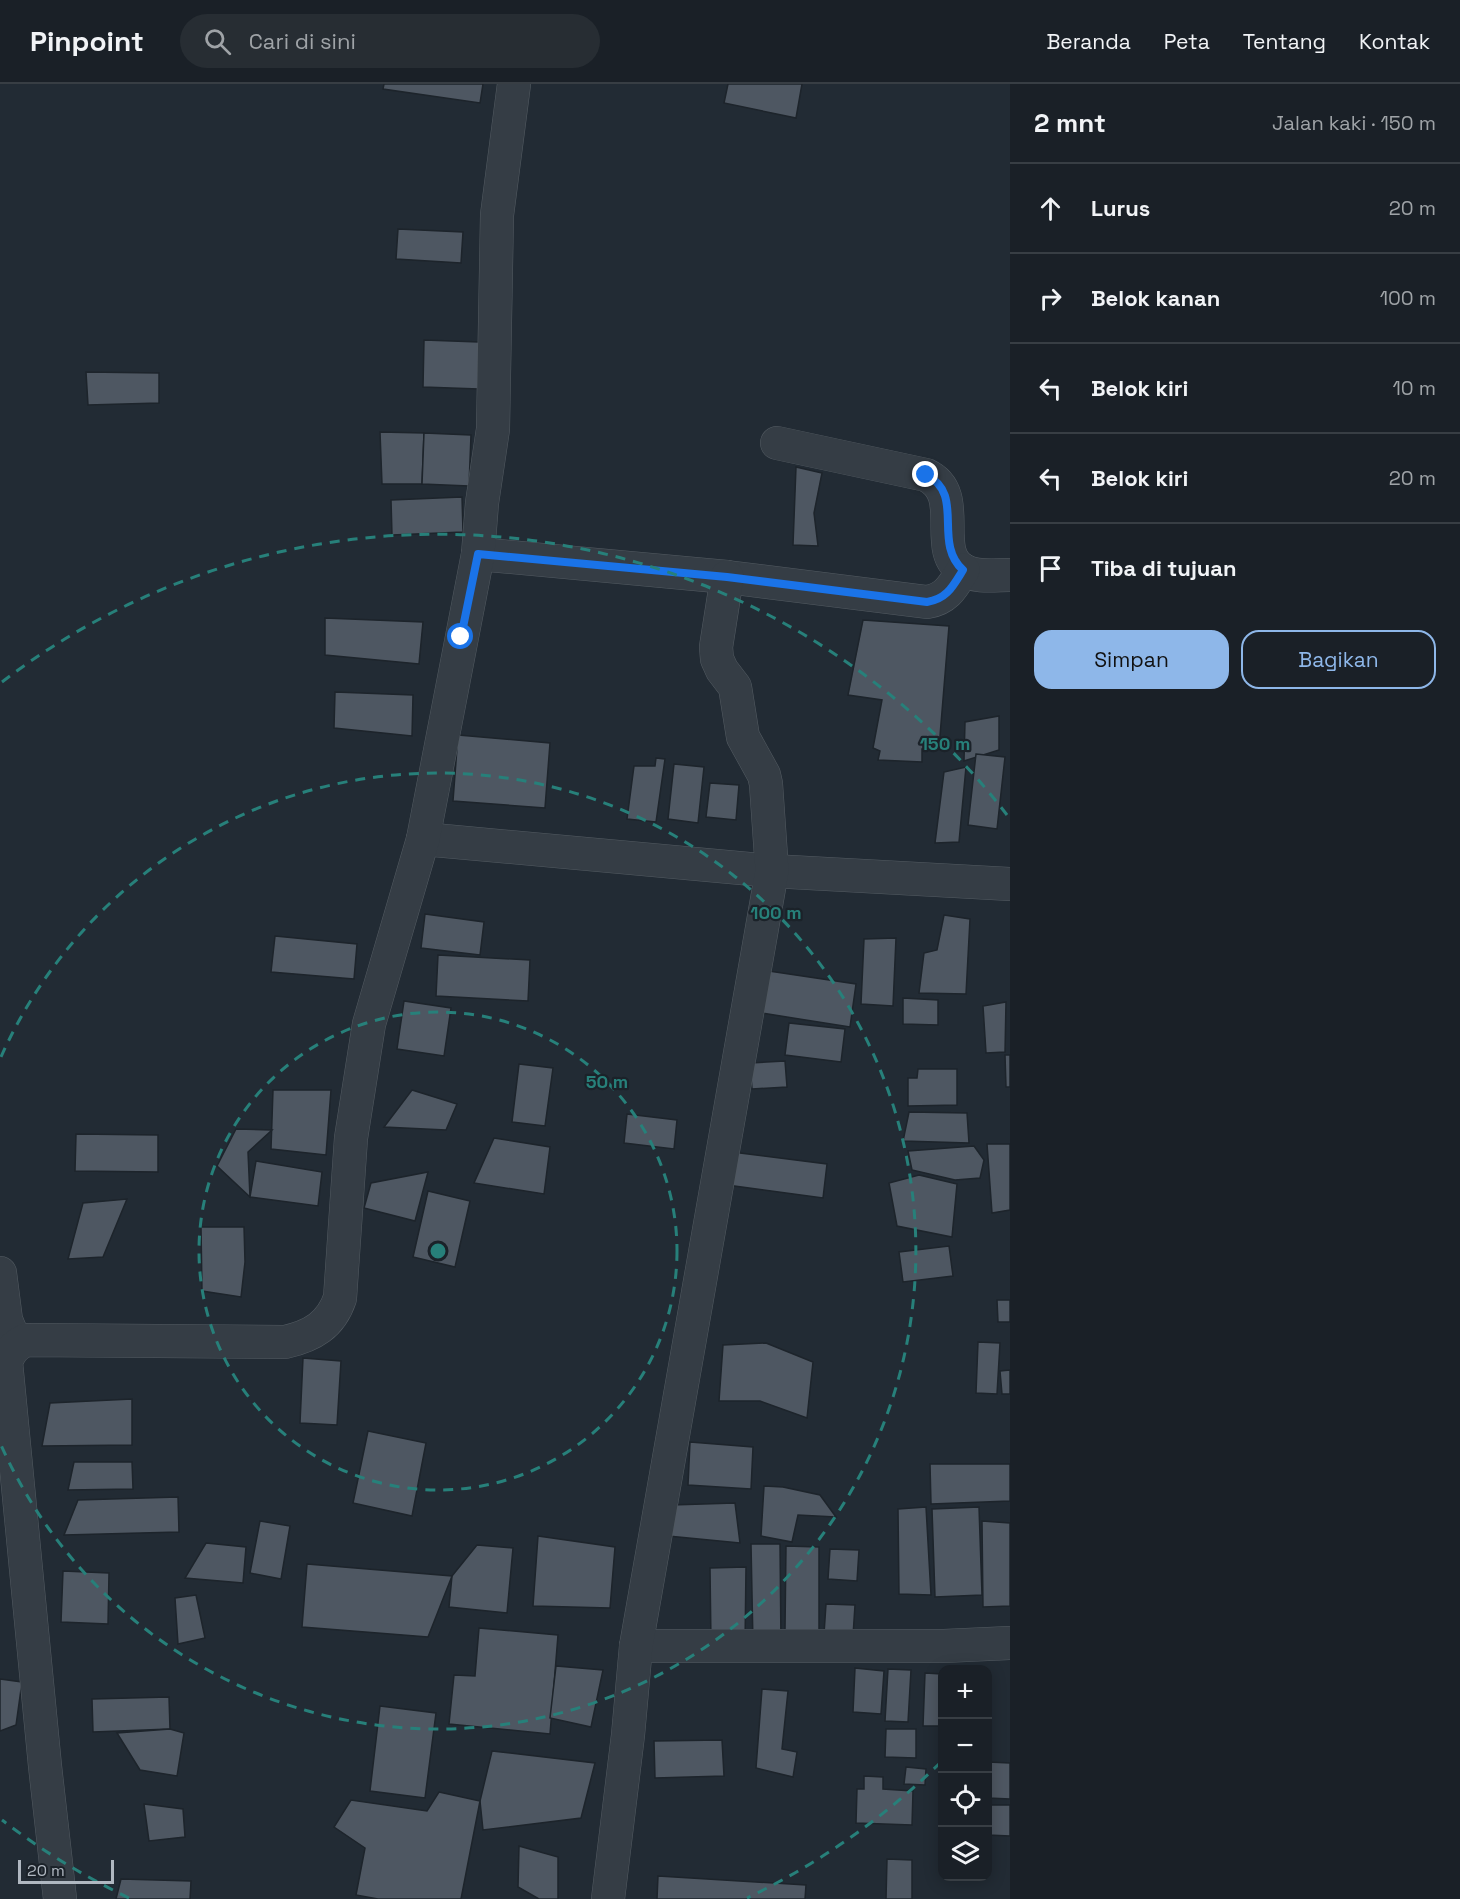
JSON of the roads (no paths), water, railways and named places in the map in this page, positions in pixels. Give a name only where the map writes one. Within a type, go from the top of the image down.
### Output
[{"type":"street","points":[[60,1899],[6,1362],[9,1352],[16,1344],[26,1340],[285,1342],[314,1333],[328,1322],[336,1310],[340,1298],[351,1138],[369,1024],[423,839],[478,554],[493,419],[497,215],[514,84]]},
{"type":"street","points":[[777,443],[926,475],[936,480],[944,490],[949,550],[954,562],[963,570],[977,575],[1010,575]]},
{"type":"street","points":[[478,554],[727,577],[927,602],[939,600],[947,594],[963,570]]},
{"type":"street","points":[[608,1899],[628,1735],[636,1646],[772,871],[764,775],[743,737],[735,687],[717,659],[716,647],[727,577]]},
{"type":"street","points":[[423,839],[772,871],[1010,884]]},
{"type":"street","points":[[0,1273],[6,1320],[16,1344]]},
{"type":"street","points":[[636,1646],[944,1646],[1010,1643]]}]
